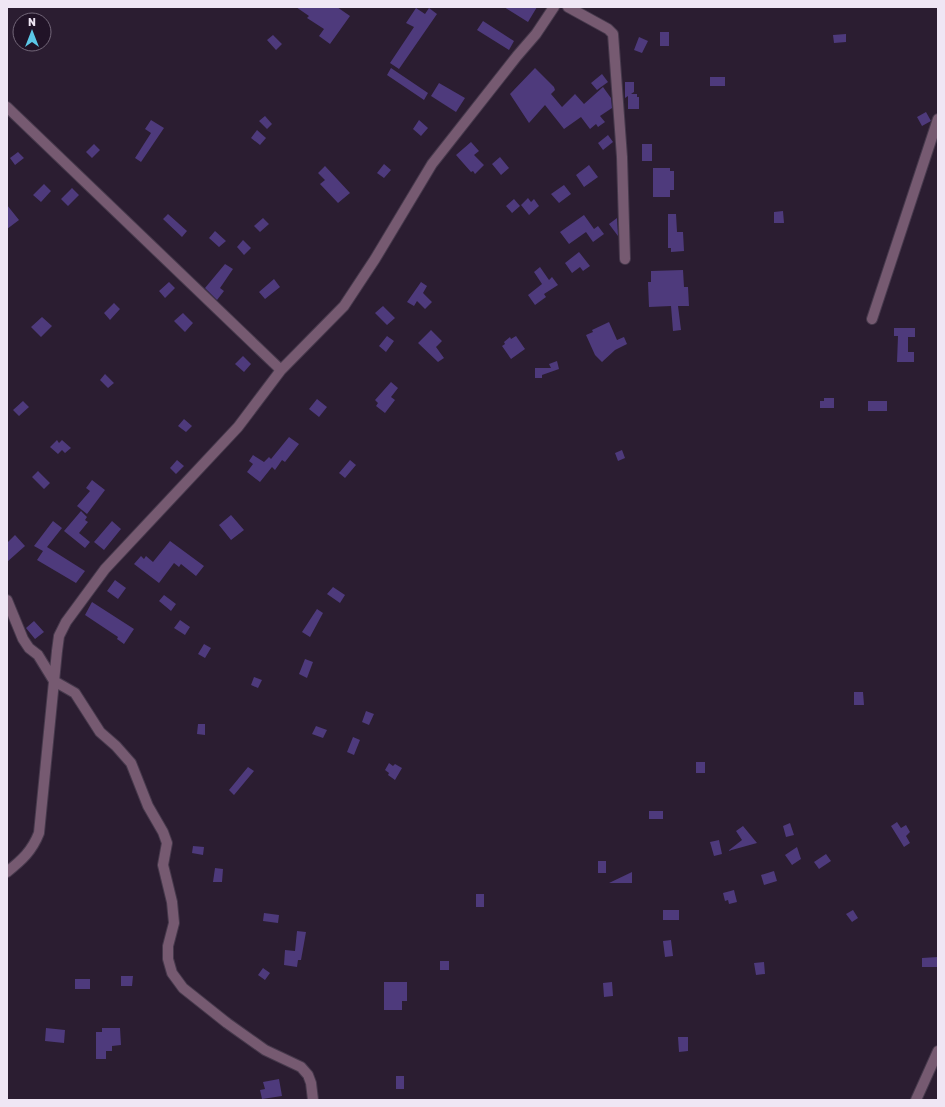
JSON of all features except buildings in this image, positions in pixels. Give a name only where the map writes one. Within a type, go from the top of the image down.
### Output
[{"type":"street","points":[[7,872],[24,858],[34,846],[39,833],[59,636],[66,622],[81,599],[105,569],[238,427],[281,370],[344,306],[375,259],[432,164],[536,34],[554,7]]},
{"type":"street","points":[[568,7],[608,29],[613,34],[621,150],[625,259]]},
{"type":"street","points":[[7,107],[281,370]]},
{"type":"street","points":[[872,318],[938,119]]},
{"type":"street","points":[[7,600],[23,639],[29,648],[38,655],[54,681],[75,693],[100,732],[116,746],[131,763],[148,806],[163,832],[167,843],[163,865],[172,902],[174,923],[168,946],[168,959],[172,973],[183,988],[227,1023],[265,1050],[301,1067],[308,1075],[311,1083],[313,1100]]},
{"type":"street","points":[[916,1100],[938,1051]]}]
